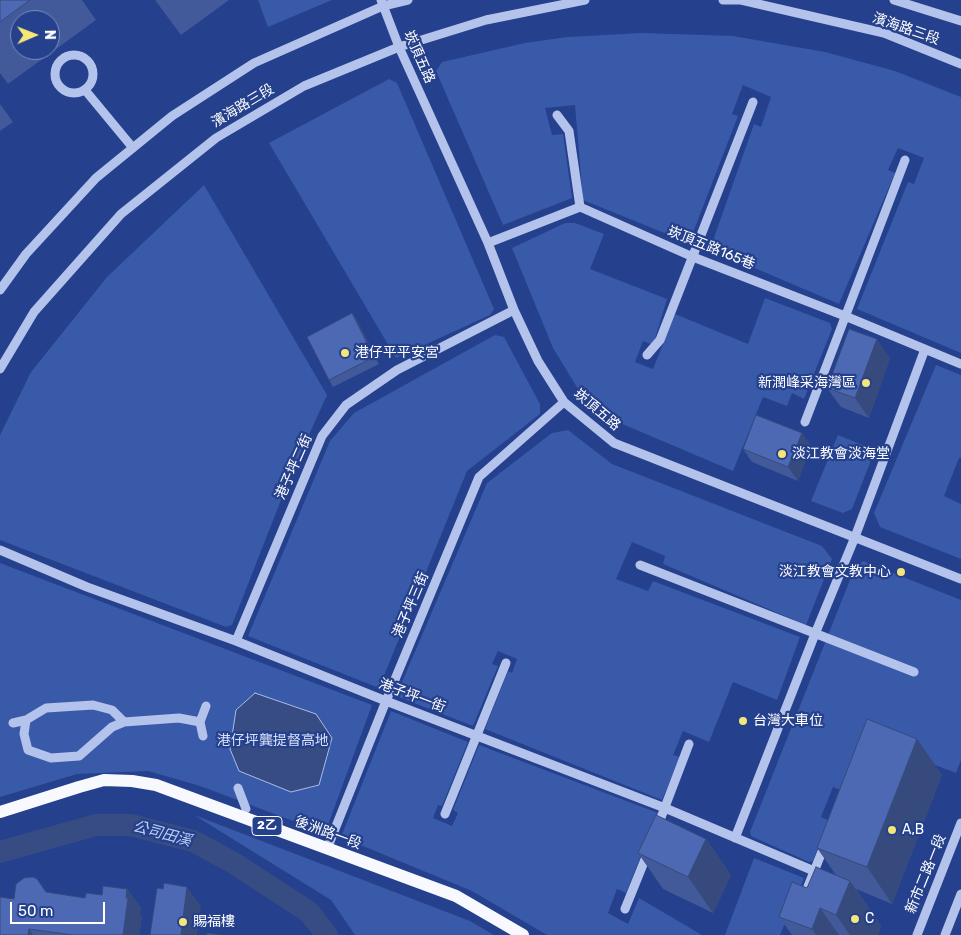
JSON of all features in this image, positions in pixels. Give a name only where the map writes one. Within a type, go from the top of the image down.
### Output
[{"type":"main road","name":"後洲路一段","points":[[0,812],[104,780],[132,780],[156,785],[456,896],[522,935]]},
{"type":"street","name":"濱海路三段","points":[[0,290],[26,254],[96,178],[172,116],[254,63],[382,3],[408,0]]},
{"type":"street","name":"濱海路三段","points":[[0,369],[34,312],[121,214],[216,138],[304,86],[399,47],[486,20],[585,0]]},
{"type":"street","name":"濱海路三段","points":[[723,0],[741,0],[884,33],[961,64]]},
{"type":"street","name":"濱海路三段","points":[[894,0],[961,22]]},
{"type":"street","name":"崁頂五路","points":[[382,3],[399,47],[488,243],[514,310],[538,361],[564,402],[614,443],[961,578]]},
{"type":"street","points":[[76,54],[91,63],[93,69],[92,80],[85,90],[74,93],[68,92],[58,85],[55,73],[59,62],[64,57],[76,54]]},
{"type":"street","points":[[85,90],[133,148]]},
{"type":"street","points":[[647,355],[660,340],[753,102]]},
{"type":"street","points":[[488,243],[580,207],[569,131],[557,114]]},
{"type":"street","points":[[805,422],[905,160]]},
{"type":"street","name":"崁頂五路165巷","points":[[580,207],[693,256],[961,364]]},
{"type":"street","name":"港子坪二街","points":[[236,641],[322,436],[346,406],[397,370],[514,310]]},
{"type":"street","points":[[735,838],[855,537],[925,349]]},
{"type":"street","name":"港子坪三街","points":[[327,849],[478,477],[564,402]]},
{"type":"street","name":"港子坪一街","points":[[0,550],[87,587],[236,641],[665,808],[814,871]]},
{"type":"street","points":[[640,565],[914,672]]},
{"type":"street","points":[[445,814],[506,663]]},
{"type":"street","points":[[13,723],[26,720],[46,708],[93,705],[112,710],[124,722]]},
{"type":"street","points":[[203,736],[200,722],[206,706]]},
{"type":"street","points":[[26,720],[24,734],[28,750],[51,758],[79,756],[112,727],[124,722],[179,718],[200,722]]},
{"type":"street","points":[[654,836],[689,744]]},
{"type":"street","points":[[238,788],[246,809]]},
{"type":"street","name":"新市二路一段","points":[[917,935],[961,823]]},
{"type":"street","points":[[800,908],[828,837]]},
{"type":"street","points":[[625,909],[650,845]]},
{"type":"street","points":[[945,935],[961,894]]},
{"type":"green space","points":[[258,0],[332,0],[268,27]]},
{"type":"green space","points":[[642,33],[733,36],[825,52],[895,71],[961,97],[961,353],[857,309],[908,182],[914,184],[924,158],[898,148],[888,170],[895,173],[839,304],[710,249],[754,124],[761,127],[771,97],[743,85],[732,114],[738,116],[689,243],[583,200],[575,105],[545,108],[552,135],[563,134],[572,198],[503,225],[436,71],[442,62],[525,43],[567,37]]},
{"type":"green space","points":[[389,79],[397,83],[494,309],[490,315],[396,358],[269,143]]},
{"type":"green space","points":[[204,185],[327,395],[292,472],[232,625],[226,627],[0,540],[0,435],[31,372],[107,277]]},
{"type":"green space","points":[[565,223],[575,223],[604,234],[590,269],[667,299],[653,345],[643,341],[635,362],[653,369],[675,314],[748,344],[765,298],[830,323],[832,329],[804,399],[792,393],[787,406],[763,397],[733,471],[613,420],[581,394],[553,348],[512,248]]},
{"type":"green space","points":[[495,335],[504,337],[540,404],[540,414],[467,471],[379,688],[248,636],[330,441],[354,413]]},
{"type":"green space","points":[[936,365],[961,375],[961,458],[959,458],[944,496],[961,504],[961,559],[880,527],[874,513]]},
{"type":"green space","points":[[568,430],[612,464],[822,546],[832,559],[806,625],[663,564],[665,556],[632,542],[616,579],[648,591],[653,581],[800,637],[777,700],[733,682],[709,742],[683,731],[673,755],[680,757],[662,800],[485,729],[508,671],[512,673],[517,659],[498,651],[492,664],[498,666],[473,726],[396,696],[487,483],[552,433]]},
{"type":"green space","points":[[838,435],[875,450],[852,509],[843,513],[811,501]]},
{"type":"green space","points":[[863,561],[961,600],[961,760],[956,773],[872,741],[851,794],[833,787],[821,817],[828,820],[813,861],[809,862],[751,836],[750,832],[855,567]]},
{"type":"green space","name":"港仔坪龔提督高地","points":[[0,563],[372,705],[325,833],[200,786],[148,771],[77,774],[0,797]]},
{"type":"green space","points":[[391,711],[468,742],[442,806],[438,805],[433,818],[452,826],[458,813],[453,810],[479,745],[658,813],[626,893],[617,889],[608,913],[628,924],[639,898],[702,935],[547,935],[472,891],[341,837]]},
{"type":"green space","points":[[194,815],[470,921],[494,935],[355,935],[331,900]]},
{"type":"green space","points":[[754,858],[804,878],[780,935],[725,935]]},
{"type":"shaded area","points":[[255,693],[316,714],[332,738],[319,785],[291,792],[239,771],[230,749],[236,710]]},
{"type":"building","points":[[0,0],[30,0],[16,10],[10,10],[10,15],[0,22]]},
{"type":"building","name":"港仔平平安宮","points":[[352,313],[374,357],[329,380],[307,337]]},
{"type":"building","points":[[849,329],[877,339],[855,398],[827,388]]},
{"type":"building","points":[[756,415],[802,433],[788,467],[743,449]]},
{"type":"building","points":[[867,719],[917,739],[867,867],[817,848]]},
{"type":"building","points":[[656,815],[706,839],[688,877],[638,853]]},
{"type":"building","points":[[816,867],[850,881],[836,915],[820,908],[812,929],[779,917],[792,882],[807,888]]},
{"type":"building","points":[[33,877],[37,879],[46,892],[85,898],[86,893],[102,895],[103,886],[127,889],[126,898],[128,898],[123,935],[73,935],[29,929],[28,935],[0,935],[0,897],[14,899],[16,884],[24,878]]},
{"type":"building","points":[[164,883],[187,887],[181,934],[185,935],[150,935],[157,888],[163,889]]},
{"type":"waterway","name":"公司田溪","points":[[0,852],[96,825],[131,825],[193,841],[232,862],[309,912],[327,935]]},
{"type":"place","name":"港仔平平安宮","points":[[345,353]]},
{"type":"place","name":"新潤峰采海灣區","points":[[866,383]]},
{"type":"place","name":"淡江教會淡海堂","points":[[782,454]]},
{"type":"place","name":"淡江教會文教中心","points":[[901,572]]},
{"type":"place","name":"台灣大車位","points":[[743,721]]},
{"type":"place","name":"A,B","points":[[892,830]]},
{"type":"place","name":"C","points":[[855,919]]},
{"type":"place","name":"賜福樓","points":[[183,922]]}]
